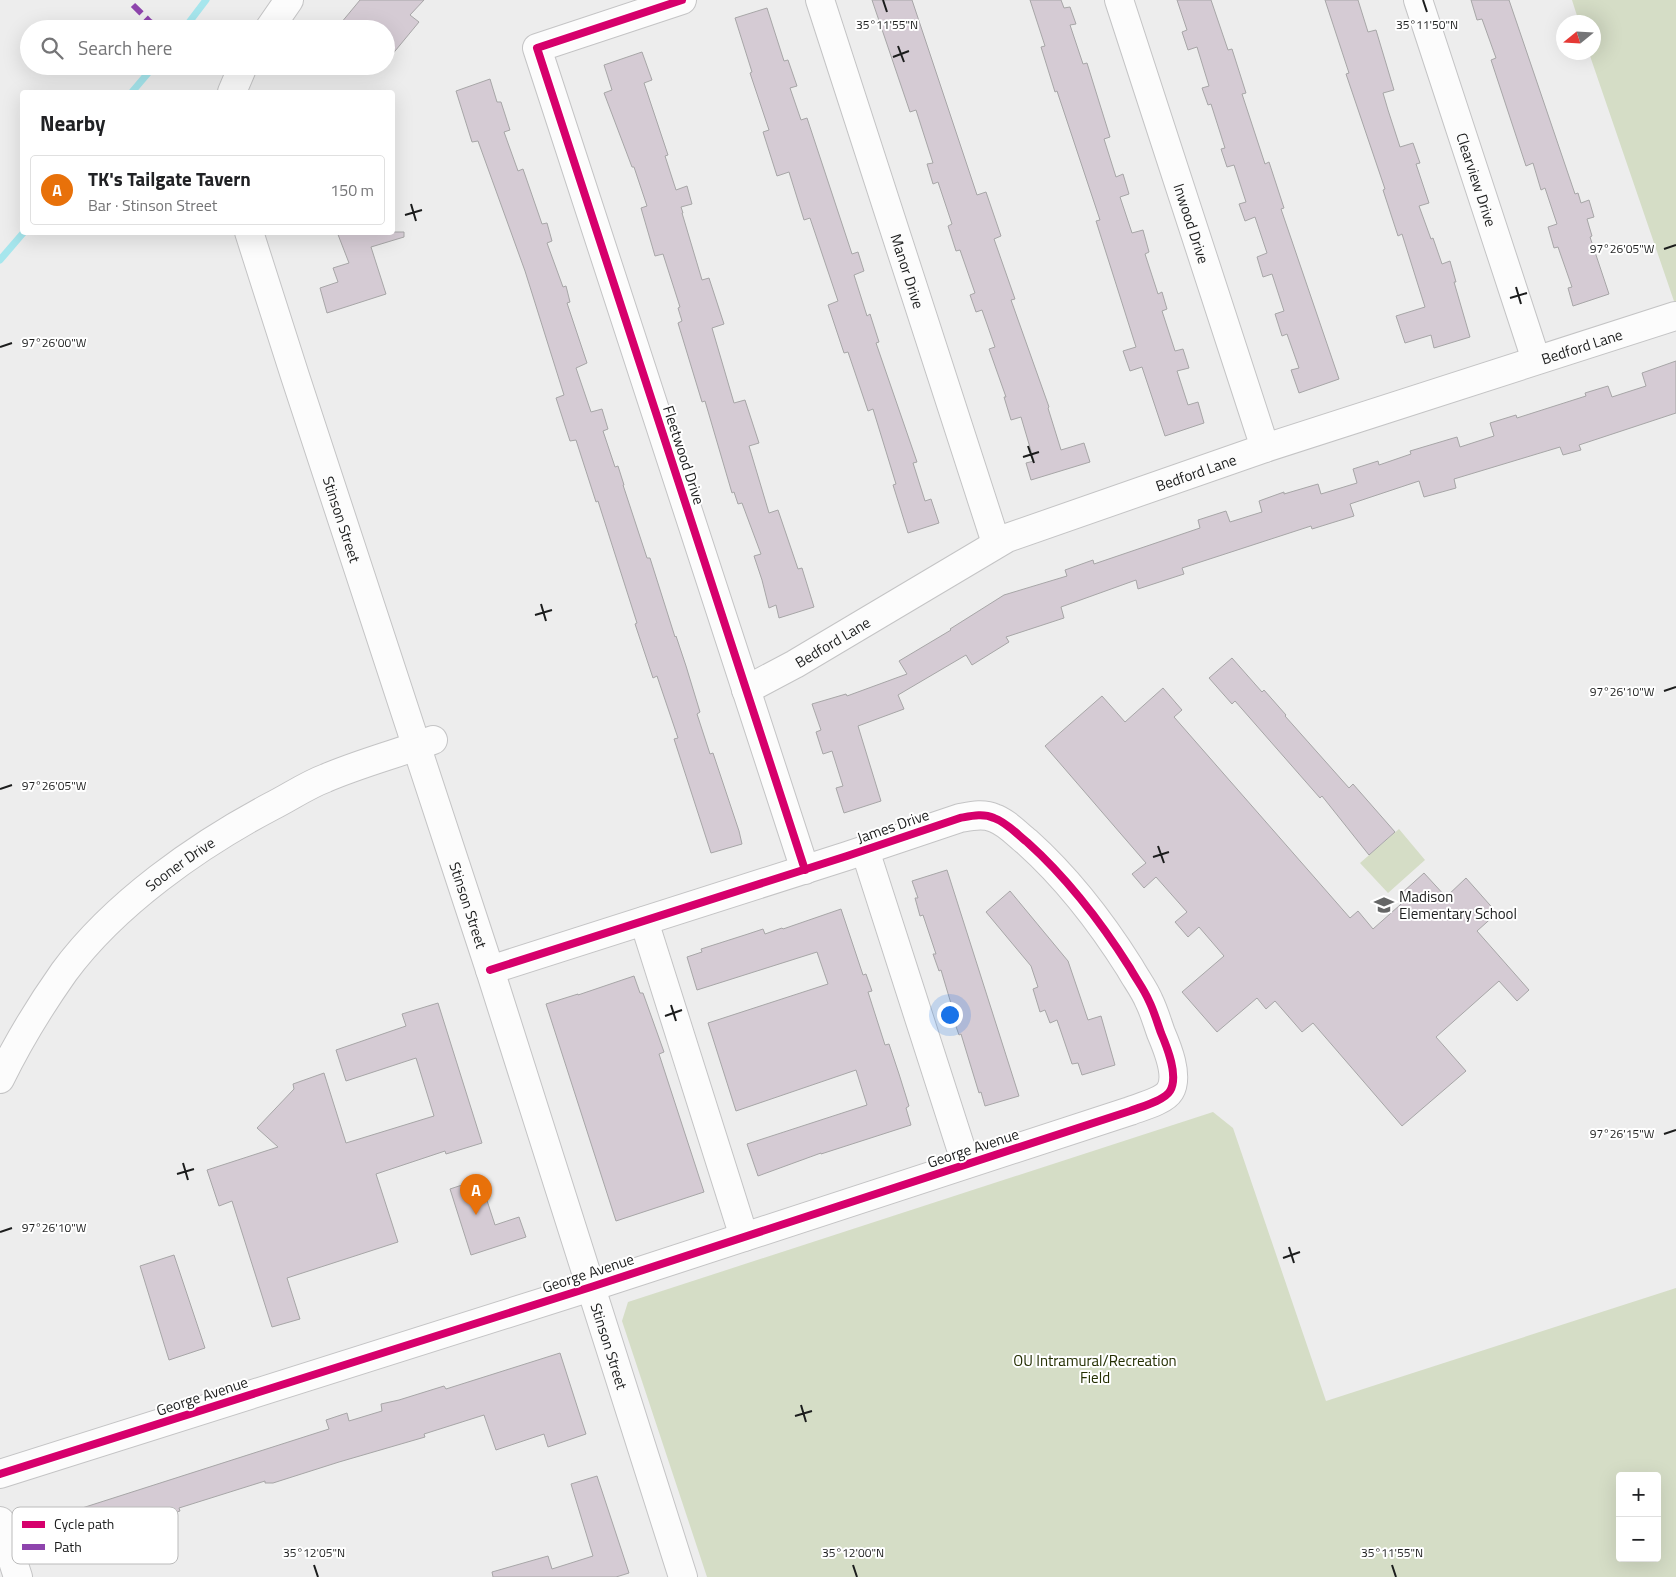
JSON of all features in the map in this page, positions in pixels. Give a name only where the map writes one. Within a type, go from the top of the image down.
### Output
[{"type":"street","points":[[275,20],[289,0]]},
{"type":"street","name":"Fleetwood Drive","points":[[682,0],[537,48],[805,870]]},
{"type":"street","name":"Manor Drive","points":[[820,0],[996,543]]},
{"type":"street","name":"Inwood Drive","points":[[1119,0],[1265,448]]},
{"type":"street","name":"Clearview Drive","points":[[1418,0],[1536,360]]},
{"type":"street","points":[[233,90],[239,75]]},
{"type":"street","name":"Stinson Street","points":[[250,235],[295,376],[424,743],[490,970],[683,1577]]},
{"type":"street","name":"Bedford Lane","points":[[746,690],[795,664],[996,543],[1044,523],[1265,448],[1675,316]]},
{"type":"street","name":"Sooner Drive","points":[[0,1079],[11,1056],[64,972],[112,919],[149,887],[216,837],[324,778],[424,743]]},
{"type":"street","name":"James Drive","points":[[490,970],[805,870],[960,818],[976,815],[995,818],[1015,832],[1062,877],[1117,947],[1149,1000],[1169,1051],[1172,1078]]},
{"type":"street","points":[[865,850],[966,1164]]},
{"type":"street","points":[[644,921],[744,1237]]},
{"type":"street","name":"George Avenue","points":[[0,1474],[591,1287],[1151,1103],[1167,1094],[1171,1089],[1172,1078]]},
{"type":"street","points":[[0,1522],[12,1559]]},
{"type":"street","points":[[14,1564],[18,1577]]},
{"type":"green space","points":[[1572,0],[1676,0],[1676,307],[1591,60],[1601,60],[1601,15],[1577,15]]},
{"type":"green space","points":[[1399,829],[1425,860],[1388,893],[1360,863]]},
{"type":"green space","name":"OU Intramural/Recreation Field","points":[[1213,1112],[1233,1128],[1326,1401],[1676,1288],[1676,1577],[707,1577],[622,1321],[628,1302]]},
{"type":"building","points":[[360,0],[424,0],[410,15],[419,22],[395,51],[395,20],[343,20]]},
{"type":"building","points":[[872,0],[912,0],[977,195],[986,192],[1001,236],[994,239],[1015,299],[1011,300],[1049,407],[1061,450],[1084,443],[1090,462],[1031,480],[1026,463],[1034,461],[1021,417],[1011,420],[1004,397],[1006,397],[989,349],[995,347],[982,310],[976,312],[970,295],[975,293],[960,250],[956,251],[948,226],[952,224],[938,182],[933,184],[927,164],[933,163],[916,110],[910,112]]},
{"type":"building","points":[[1030,0],[1061,0],[1064,8],[1070,7],[1076,24],[1070,25],[1083,64],[1087,63],[1110,137],[1104,139],[1116,177],[1123,174],[1129,194],[1120,197],[1132,233],[1143,230],[1149,252],[1145,254],[1158,294],[1162,292],[1167,309],[1162,311],[1175,351],[1183,349],[1189,368],[1177,371],[1188,405],[1198,402],[1204,423],[1165,436],[1142,367],[1130,371],[1123,351],[1136,347],[1096,221],[1100,220],[1041,47],[1045,46]]},
{"type":"building","points":[[1177,0],[1211,0],[1228,50],[1232,49],[1246,93],[1242,94],[1265,164],[1269,162],[1284,208],[1281,209],[1339,379],[1299,393],[1291,370],[1299,368],[1287,334],[1282,336],[1275,314],[1284,311],[1272,274],[1263,277],[1257,257],[1267,253],[1255,217],[1245,221],[1239,204],[1246,202],[1234,165],[1227,167],[1221,149],[1225,148],[1211,104],[1208,105],[1202,88],[1209,86],[1197,47],[1188,50],[1182,32],[1187,30]]},
{"type":"building","points":[[1325,0],[1358,0],[1368,32],[1376,30],[1394,90],[1383,93],[1388,110],[1400,147],[1413,143],[1420,163],[1416,164],[1429,203],[1419,206],[1442,264],[1450,261],[1470,337],[1434,348],[1431,335],[1405,343],[1396,316],[1425,307],[1402,234],[1398,236],[1383,190],[1385,189],[1346,74],[1349,73]]},
{"type":"building","points":[[1471,0],[1509,0],[1575,194],[1578,193],[1581,203],[1589,200],[1594,217],[1587,219],[1592,236],[1590,237],[1609,294],[1573,306],[1568,288],[1572,287],[1558,247],[1554,248],[1548,227],[1557,224],[1545,188],[1541,190],[1533,163],[1526,166],[1491,60],[1496,58],[1482,19],[1477,20]]},
{"type":"building","points":[[767,8],[784,61],[788,60],[797,86],[790,88],[801,120],[807,118],[852,254],[858,252],[864,271],[854,275],[867,316],[870,314],[879,342],[876,343],[917,462],[913,463],[925,501],[931,499],[939,523],[908,533],[893,485],[896,484],[873,409],[868,411],[848,352],[844,353],[828,305],[838,301],[810,218],[804,220],[789,172],[777,176],[763,132],[769,130],[750,73],[752,72],[735,18]]},
{"type":"building","points":[[642,52],[652,80],[644,83],[668,155],[665,156],[676,190],[687,186],[692,204],[681,207],[702,280],[709,278],[724,324],[712,328],[734,403],[745,400],[759,443],[749,446],[769,513],[778,510],[798,569],[802,568],[814,607],[779,618],[776,605],[769,608],[754,556],[761,554],[742,503],[738,504],[734,492],[732,493],[705,401],[702,402],[678,323],[682,321],[678,308],[680,307],[663,254],[655,256],[641,208],[647,206],[634,167],[632,167],[604,93],[612,90],[604,65]]},
{"type":"building","points":[[490,79],[497,102],[501,102],[510,130],[504,132],[518,171],[523,169],[542,224],[547,223],[552,241],[547,243],[563,287],[566,286],[570,302],[567,303],[587,363],[576,368],[591,412],[602,409],[608,429],[603,431],[615,467],[618,466],[647,558],[650,558],[700,712],[697,714],[710,754],[713,753],[742,844],[711,853],[674,739],[678,738],[657,676],[653,678],[598,501],[596,502],[576,440],[570,441],[556,398],[564,395],[525,271],[478,141],[472,142],[456,91]]},
{"type":"building","points":[[395,232],[404,232],[404,237],[371,247],[386,294],[327,313],[320,288],[338,282],[333,268],[349,263],[338,235],[395,235]]},
{"type":"building","points":[[1676,361],[1676,413],[1579,445],[1581,450],[1563,455],[1560,447],[1454,479],[1456,488],[1424,497],[1419,481],[1350,504],[1354,516],[1312,529],[1311,526],[1182,568],[1184,574],[1138,589],[1136,580],[1061,607],[1064,618],[1006,637],[1009,642],[972,665],[966,655],[898,695],[904,709],[858,726],[881,801],[844,813],[836,788],[843,786],[832,751],[823,754],[816,732],[821,730],[812,704],[846,694],[847,696],[907,674],[899,661],[1004,595],[1067,576],[1065,570],[1093,560],[1094,564],[1200,528],[1198,520],[1226,511],[1230,522],[1262,512],[1259,501],[1284,492],[1284,494],[1318,484],[1321,494],[1357,483],[1353,469],[1378,461],[1379,465],[1411,454],[1410,451],[1457,437],[1460,447],[1494,436],[1490,423],[1516,415],[1517,418],[1586,396],[1585,393],[1608,386],[1612,397],[1646,386],[1642,373]]},
{"type":"building","points":[[1232,658],[1262,692],[1264,690],[1349,788],[1353,784],[1395,832],[1369,855],[1322,796],[1320,798],[1235,701],[1232,704],[1209,678]]},
{"type":"building","points":[[1163,688],[1182,710],[1174,717],[1350,918],[1358,911],[1373,929],[1409,897],[1403,892],[1424,873],[1446,897],[1466,878],[1497,913],[1477,931],[1529,990],[1517,1001],[1499,981],[1436,1037],[1466,1071],[1402,1126],[1313,1023],[1302,1032],[1275,1001],[1266,1009],[1257,998],[1217,1032],[1182,992],[1224,956],[1199,927],[1188,937],[1175,922],[1187,912],[1156,877],[1144,888],[1132,874],[1146,863],[1045,746],[1102,696],[1125,722]]},
{"type":"building","points":[[947,870],[1019,1096],[985,1106],[981,1092],[979,1093],[961,1034],[959,1035],[953,1018],[955,1017],[941,970],[939,971],[933,954],[936,954],[923,915],[920,916],[915,898],[918,898],[912,881]]},
{"type":"building","points":[[1010,891],[1068,961],[1088,1020],[1101,1016],[1115,1065],[1082,1075],[1078,1063],[1072,1064],[1057,1020],[1050,1023],[1045,1010],[1040,1012],[1033,989],[1038,987],[1031,966],[986,912]]},
{"type":"building","points":[[841,909],[863,975],[866,974],[872,991],[868,992],[885,1045],[889,1044],[899,1074],[909,1106],[906,1108],[911,1125],[821,1153],[758,1176],[747,1144],[867,1105],[856,1070],[736,1111],[708,1023],[828,984],[817,952],[697,990],[687,957],[702,952],[701,949],[763,929],[765,934]]},
{"type":"building","points":[[634,976],[640,993],[643,993],[664,1052],[659,1054],[704,1192],[616,1221],[546,1004]]},
{"type":"building","points":[[438,1003],[482,1143],[446,1154],[445,1151],[376,1174],[398,1242],[287,1278],[300,1319],[272,1327],[232,1201],[219,1206],[207,1170],[278,1147],[257,1128],[294,1089],[293,1084],[324,1073],[346,1143],[434,1116],[416,1058],[346,1081],[336,1050],[406,1026],[402,1014]]},
{"type":"building","points":[[480,1179],[495,1225],[519,1217],[526,1237],[471,1255],[450,1189]]},
{"type":"building","points":[[174,1255],[205,1348],[169,1360],[140,1266]]},
{"type":"building","points":[[560,1353],[586,1434],[548,1447],[544,1434],[496,1450],[484,1415],[424,1434],[425,1437],[273,1483],[265,1483],[265,1481],[179,1508],[180,1511],[178,1512],[178,1507],[85,1507],[329,1429],[326,1420],[347,1413],[349,1421],[382,1411],[381,1404],[444,1386],[446,1389]]},
{"type":"building","points":[[597,1476],[629,1573],[616,1577],[493,1577],[492,1572],[548,1556],[552,1569],[593,1556],[571,1484]]},
{"type":"waterway","points":[[191,20],[206,0]]},
{"type":"waterway","points":[[134,90],[146,75]]},
{"type":"waterway","points":[[0,260],[21,235]]},
{"type":"marked path","points":[[133,5],[148,20]]},
{"type":"cycle path","points":[[682,0],[537,48],[805,870]]},
{"type":"cycle path","points":[[0,1474],[591,1287],[1130,1111],[1163,1098],[1170,1091],[1172,1085],[1173,1070],[1171,1062],[1151,1005],[1145,992],[1107,934],[1083,901],[1056,870],[1007,825],[990,816],[977,815],[960,818],[490,970]]},
{"type":"place","name":"Madison Elementary School","points":[[1384,905]]},
{"type":"place","name":"TK's Tailgate Tavern","points":[[476,1215]]}]
